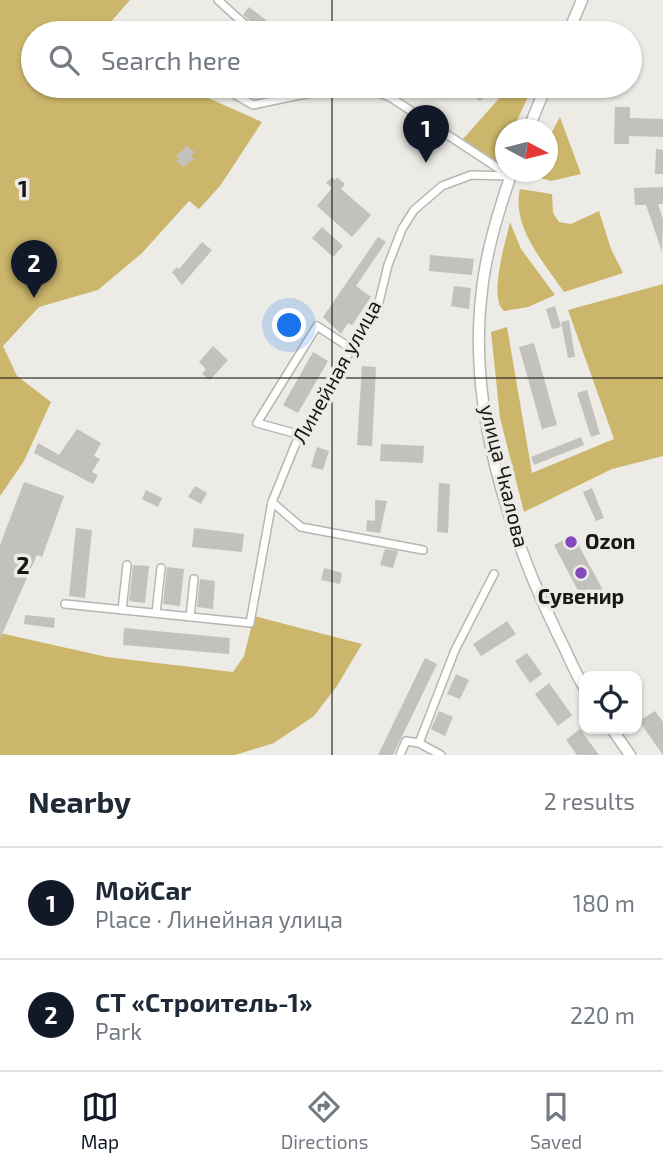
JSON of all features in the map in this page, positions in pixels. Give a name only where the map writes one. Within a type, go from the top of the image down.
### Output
[{"type":"main road","points":[[573,21],[582,0]]},
{"type":"main road","points":[[532,119],[541,98]]},
{"type":"main road","name":"улица Чкалова","points":[[509,182],[486,269],[480,326],[486,413],[498,470],[529,575],[579,677]]},
{"type":"main road","points":[[615,734],[630,755]]},
{"type":"street","points":[[218,0],[241,21]]},
{"type":"street","points":[[242,98],[253,104],[284,98]]},
{"type":"street","points":[[389,98],[414,111],[495,164]]},
{"type":"street","name":"Линейная улица","points":[[65,604],[250,623],[272,502],[301,435],[379,302],[388,265],[402,229],[414,210],[442,186],[457,179],[495,173]]},
{"type":"street","points":[[301,435],[257,423],[317,326],[352,349]]},
{"type":"street","points":[[272,502],[301,527],[423,550]]},
{"type":"street","points":[[122,610],[127,565]]},
{"type":"street","points":[[156,614],[161,568]]},
{"type":"street","points":[[419,743],[455,650],[494,574]]},
{"type":"street","points":[[190,617],[194,579]]},
{"type":"street","points":[[400,755],[407,741],[419,743],[441,755]]},
{"type":"shaded area","points":[[0,0],[130,0],[112,21],[21,21],[21,98],[208,98],[262,122],[220,186],[199,209],[189,201],[142,253],[98,290],[39,307],[3,346],[17,376],[51,402],[24,461],[0,496]]},
{"type":"shaded area","points":[[499,98],[527,98],[518,119],[495,119],[495,160],[463,139]]},
{"type":"shaded area","points":[[560,117],[581,174],[558,179]]},
{"type":"shaded area","points":[[520,189],[552,194],[553,213],[559,222],[571,224],[599,211],[611,249],[623,273],[564,292],[531,244],[525,230],[518,203]]},
{"type":"shaded area","points":[[510,222],[521,249],[555,295],[528,307],[504,311],[500,304],[498,282]]},
{"type":"shaded area","points":[[663,284],[663,456],[612,469],[524,512],[500,418],[491,332],[507,327],[532,473],[614,439],[568,310]]},
{"type":"shaded area","points":[[254,616],[362,644],[337,686],[314,716],[274,743],[235,755],[0,755],[0,633],[107,657],[233,672],[244,656]]},
{"type":"building","points":[[249,7],[266,20],[250,21],[243,15]]},
{"type":"building","points":[[615,107],[630,107],[630,118],[663,119],[663,137],[629,136],[629,144],[614,144]]},
{"type":"building","points":[[187,146],[195,152],[191,157],[194,159],[183,167],[176,161],[179,158],[176,156]]},
{"type":"building","points":[[656,149],[663,150],[663,174],[655,174]]},
{"type":"building","points":[[332,177],[335,180],[337,177],[345,184],[341,189],[371,215],[352,237],[317,206],[332,188],[326,183]]},
{"type":"building","points":[[663,187],[663,204],[658,204],[663,220],[662,252],[646,205],[635,205],[634,188]]},
{"type":"building","points":[[322,227],[343,246],[333,257],[312,238]]},
{"type":"building","points":[[378,237],[386,242],[356,286],[371,297],[352,325],[348,323],[341,334],[323,317]]},
{"type":"building","points":[[202,242],[212,250],[182,285],[172,272],[177,267],[179,269]]},
{"type":"building","points":[[430,255],[474,259],[472,275],[429,271]]},
{"type":"building","points":[[454,286],[471,288],[469,309],[451,306]]},
{"type":"building","points":[[555,306],[561,327],[552,329],[546,309]]},
{"type":"building","points":[[569,320],[575,357],[568,358],[561,322]]},
{"type":"building","points":[[534,343],[557,425],[542,429],[519,347]]},
{"type":"building","points":[[213,346],[228,360],[210,380],[202,374],[206,369],[199,362]]},
{"type":"building","points":[[313,352],[328,361],[298,413],[283,405]]},
{"type":"building","points":[[362,366],[376,367],[372,446],[357,445]]},
{"type":"building","points":[[587,390],[600,434],[591,437],[577,393]]},
{"type":"building","points":[[77,429],[101,443],[94,456],[100,459],[92,472],[98,475],[93,484],[34,453],[38,443],[59,455]]},
{"type":"building","points":[[581,437],[584,445],[534,465],[531,457]]},
{"type":"building","points":[[381,444],[424,446],[423,463],[380,461]]},
{"type":"building","points":[[317,447],[329,451],[323,470],[311,467]]},
{"type":"building","points":[[24,482],[64,496],[42,557],[37,555],[0,639],[0,545]]},
{"type":"building","points":[[439,483],[450,484],[448,533],[437,532]]},
{"type":"building","points":[[195,486],[207,493],[201,504],[188,497]]},
{"type":"building","points":[[592,488],[604,518],[596,521],[583,492]]},
{"type":"building","points":[[146,490],[162,498],[158,507],[142,499]]},
{"type":"building","points":[[375,500],[387,501],[380,533],[366,531],[367,520],[375,521]]},
{"type":"building","points":[[76,528],[92,530],[85,598],[69,596]]},
{"type":"building","points":[[194,528],[244,534],[242,552],[192,547]]},
{"type":"building","name":"Сувенир","points":[[573,535],[609,601],[598,607],[585,604],[554,545]]},
{"type":"building","points":[[385,549],[398,551],[393,568],[380,565]]},
{"type":"building","points":[[133,565],[149,566],[145,603],[129,601]]},
{"type":"building","points":[[167,567],[184,569],[180,606],[163,604]]},
{"type":"building","points":[[324,568],[342,573],[340,584],[321,580]]},
{"type":"building","points":[[200,579],[215,581],[213,609],[197,607]]},
{"type":"building","points":[[25,615],[55,618],[54,628],[24,624]]},
{"type":"building","points":[[507,621],[516,634],[481,656],[473,644]]},
{"type":"building","points":[[124,628],[230,638],[229,654],[123,645]]},
{"type":"building","points":[[527,653],[542,674],[530,683],[515,661]]},
{"type":"building","points":[[425,658],[437,664],[393,755],[378,755]]},
{"type":"building","points":[[456,674],[469,680],[460,699],[447,694]]},
{"type":"building","points":[[549,683],[572,715],[558,726],[535,694]]},
{"type":"building","points":[[439,711],[453,717],[445,736],[431,729]]},
{"type":"building","points":[[655,711],[663,722],[663,755],[642,725],[642,719]]},
{"type":"building","points":[[579,730],[579,734],[584,734],[599,755],[577,755],[566,740]]},
{"type":"place","name":"МойCar","points":[[426,163]]},
{"type":"place","name":"СТ «Строитель-1»","points":[[34,298]]},
{"type":"place","name":"Ozon","points":[[571,542]]},
{"type":"place","name":"Сувенир","points":[[581,573]]}]
